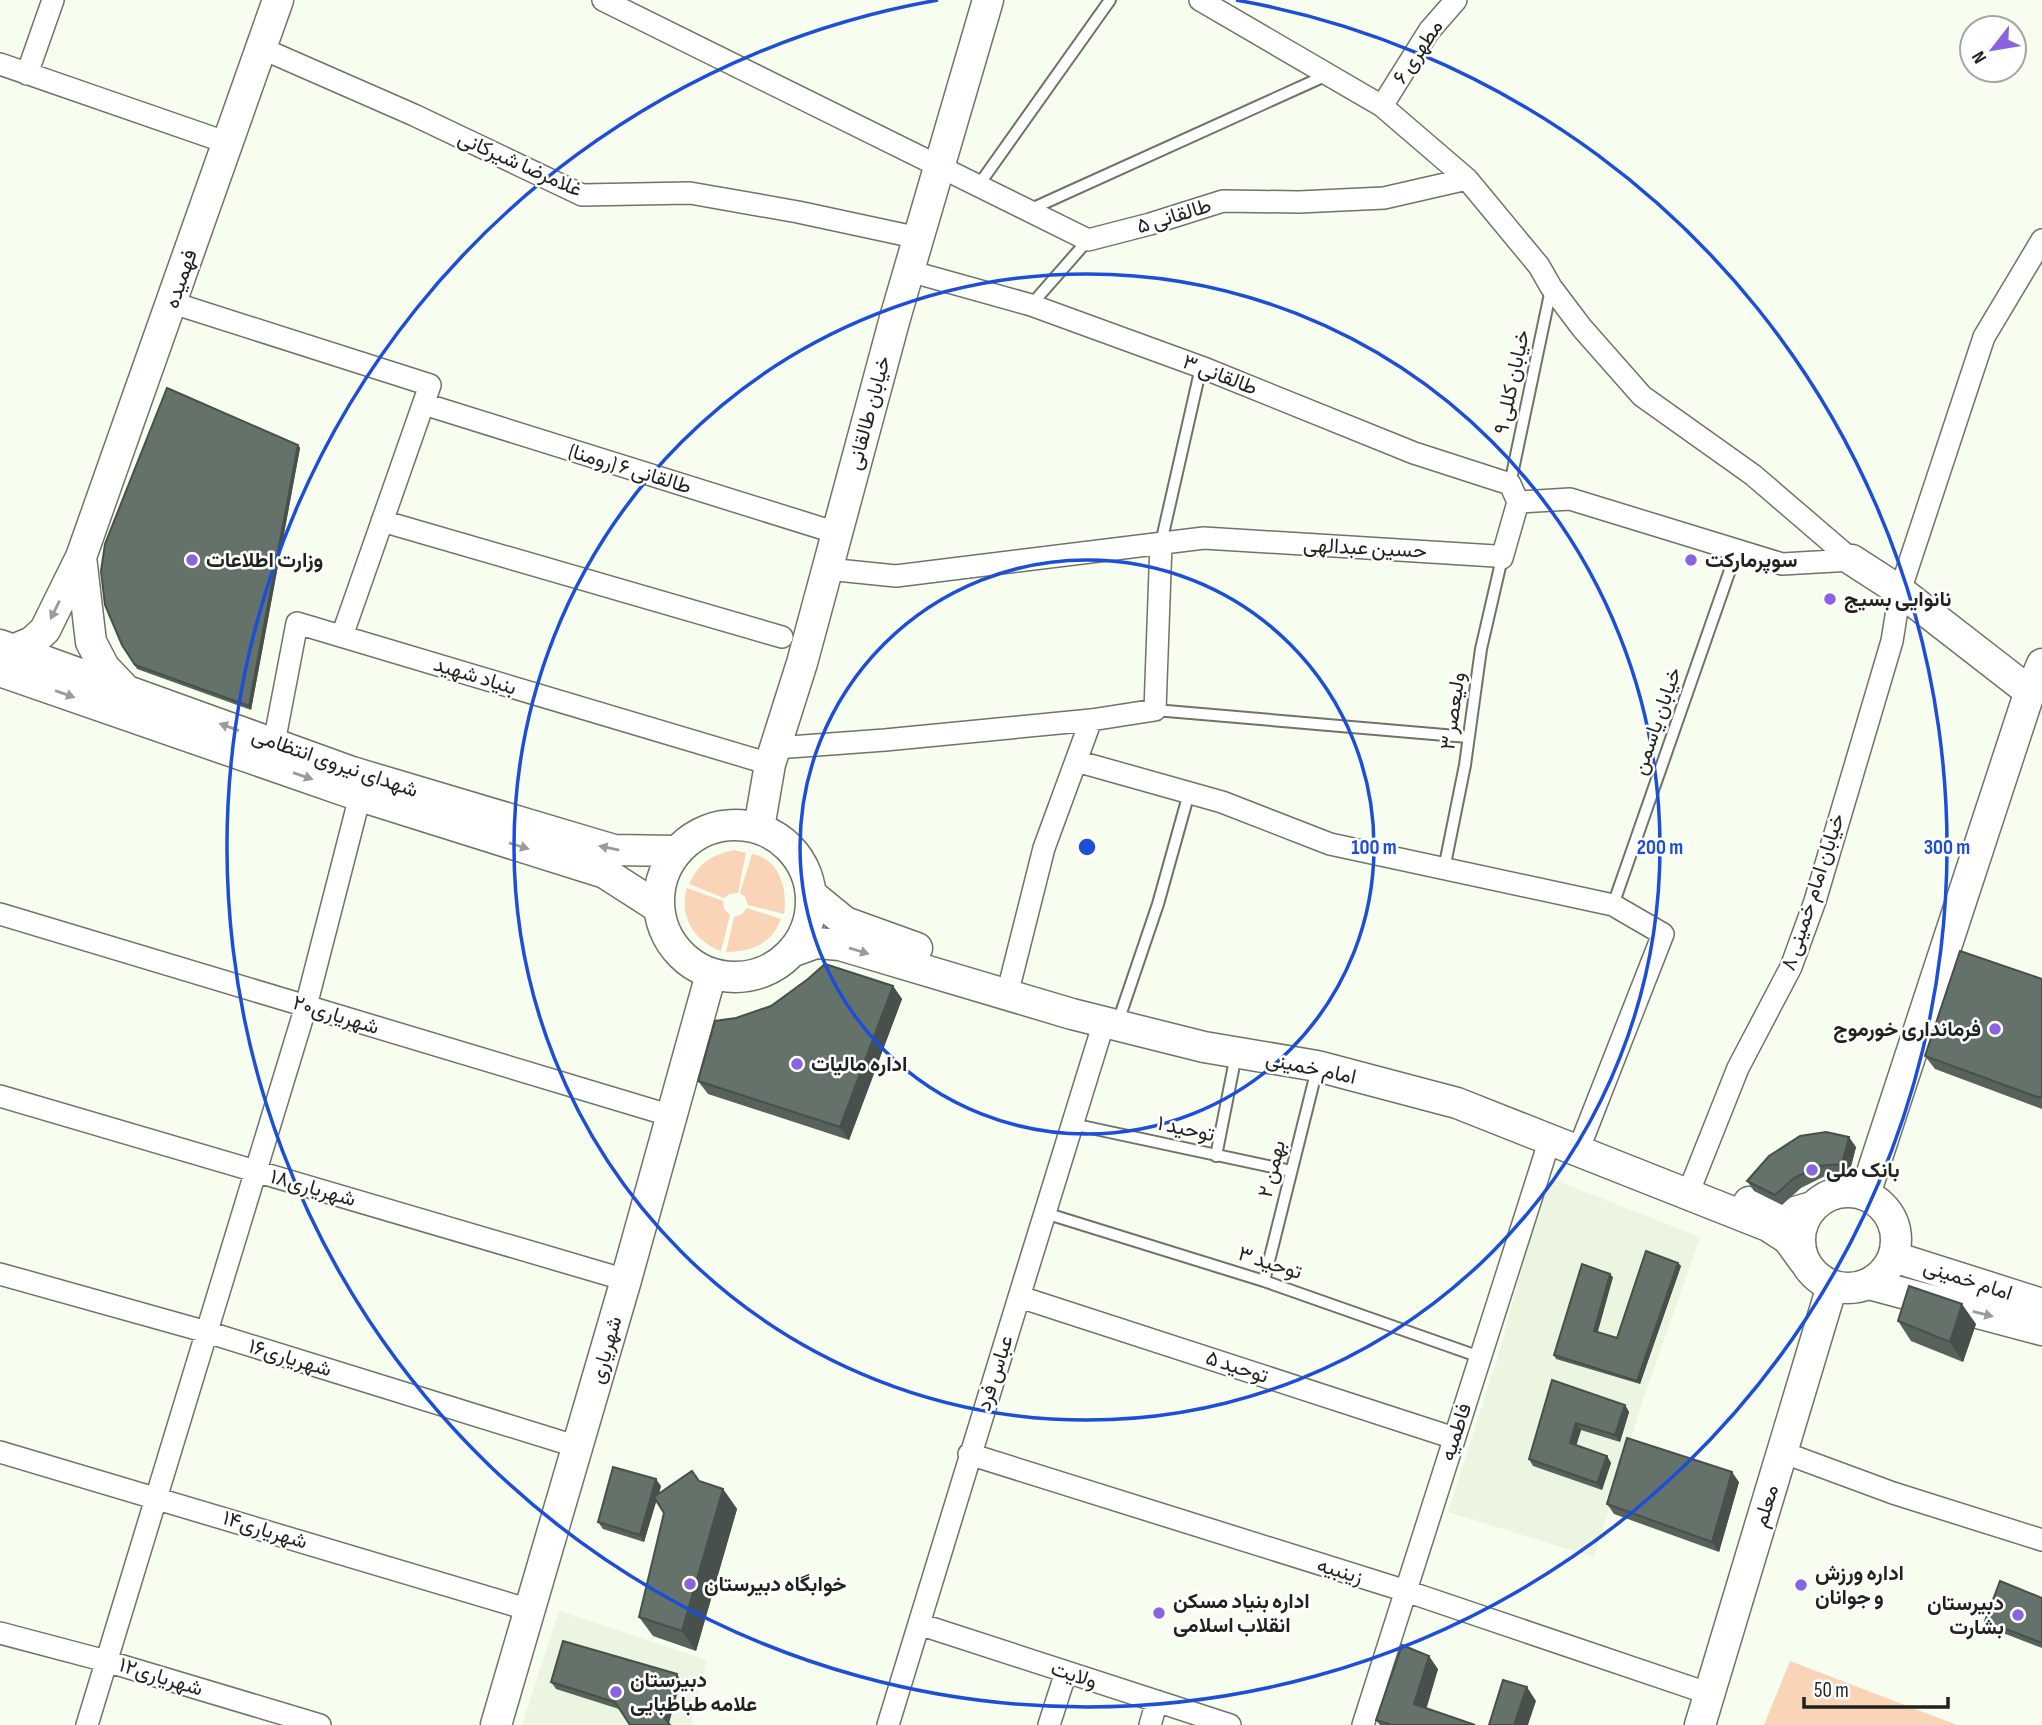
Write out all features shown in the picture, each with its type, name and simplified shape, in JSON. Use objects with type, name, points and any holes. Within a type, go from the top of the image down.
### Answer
[{"type":"main road","name":"فهمیده","points":[[5,655],[32,642],[45,630],[81,557],[278,0]]},
{"type":"main road","name":"خیابان طالقانی","points":[[759,828],[773,756],[802,663],[908,271],[988,0]]},
{"type":"main road","points":[[81,557],[91,642],[104,667],[123,688]]},
{"type":"main road","points":[[1852,560],[1900,591],[2036,698]]},
{"type":"main road","name":"شهدای نیروی انتظامی","points":[[5,655],[123,688],[352,772],[614,850],[677,851]]},
{"type":"main road","name":"شهدای نیروی انتظامی","points":[[5,655],[360,796],[605,873],[659,906]]},
{"type":"main road","points":[[1865,1194],[2036,698],[2042,664]]},
{"type":"main road","points":[[729,824],[759,828],[785,843],[804,866],[812,895],[808,925],[793,951],[770,970],[741,978],[711,974],[685,959],[667,936],[659,906],[662,877],[677,851],[700,832],[729,824]]},
{"type":"main road","name":"امام خمینی","points":[[812,895],[845,922],[953,961],[1078,999],[1113,1016],[1321,1050],[1462,1087],[1693,1181],[1788,1214],[1812,1207]]},
{"type":"main road","name":"امام خمینی","points":[[793,951],[816,943],[840,945],[1113,1016],[1204,1047],[1317,1066],[1457,1103],[1768,1226],[1788,1239],[1804,1261]]},
{"type":"main road","name":"شهریاری","points":[[496,1725],[626,1280],[711,974]]},
{"type":"main road","points":[[1846,1191],[1865,1194],[1881,1204],[1892,1219],[1897,1237],[1894,1256],[1884,1273],[1869,1284],[1851,1289],[1832,1286],[1815,1276],[1804,1261],[1799,1242],[1802,1223],[1812,1207],[1827,1195],[1846,1191]]},
{"type":"main road","name":"امام خمینی","points":[[1894,1256],[2042,1304]]},
{"type":"main road","name":"امام خمینی","points":[[1869,1284],[2042,1330]]},
{"type":"main road","name":"معلم","points":[[1700,1725],[1832,1286]]},
{"type":"street","points":[[27,74],[53,0]]},
{"type":"street","points":[[603,0],[1088,240]]},
{"type":"street","name":"مطهری ۶","points":[[1382,106],[1429,31],[1456,0]]},
{"type":"street","points":[[1209,3],[1382,106],[1467,180],[1539,265],[1582,328],[1642,396],[1753,475],[1852,560]]},
{"type":"street","name":"غلامرضا شیرکانی","points":[[261,48],[414,115],[582,195],[690,193],[919,237]]},
{"type":"street","points":[[0,65],[228,143]]},
{"type":"street","name":"طالقانی ۵","points":[[1088,240],[1223,201],[1299,202],[1384,198],[1467,180]]},
{"type":"street","name":"خیابان امام خمینی ۸","points":[[1693,1181],[1738,1068],[1791,967],[1815,901],[1892,642],[1900,591],[1984,337],[2042,240]]},
{"type":"street","name":"طالقانی ۳","points":[[908,271],[1031,305],[1201,367],[1514,493]]},
{"type":"street","points":[[173,303],[430,385],[342,636]]},
{"type":"street","name":"طالقانی ۶ (رومنا)","points":[[424,404],[837,533]]},
{"type":"street","points":[[1502,558],[1514,493],[1570,499],[1782,564],[1852,560]]},
{"type":"street","points":[[382,521],[782,637]]},
{"type":"street","name":"حسین عبدالهی","points":[[827,569],[896,576],[1204,538],[1494,555],[1502,558]]},
{"type":"street","points":[[773,756],[885,740],[1091,720],[1155,710],[1161,543]]},
{"type":"street","name":"بنیاد شهید","points":[[274,743],[297,623],[773,756]]},
{"type":"street","points":[[1011,979],[1044,848],[1091,720]]},
{"type":"street","points":[[1076,761],[1222,802],[1330,844],[1613,905],[1662,934],[1583,1138]]},
{"type":"street","points":[[87,1725],[306,1006],[360,796]]},
{"type":"street","name":"شهریاری۲۰","points":[[0,914],[672,1116]]},
{"type":"street","name":"عباس فرد","points":[[888,1725],[1072,1124],[1113,1016]]},
{"type":"street","name":"شهریاری۱۸","points":[[0,1096],[626,1280]]},
{"type":"street","name":"فاطمیه","points":[[1363,1725],[1550,1139]]},
{"type":"street","name":"شهریاری۱۶","points":[[0,1274],[207,1332],[578,1447]]},
{"type":"street","name":"توحید ۵","points":[[1020,1297],[1454,1438]]},
{"type":"street","name":"شهریاری۱۴","points":[[0,1452],[530,1610]]},
{"type":"street","points":[[1782,1452],[1893,1493],[2042,1540]]},
{"type":"street","name":"زینبیه","points":[[969,1454],[1406,1591],[1710,1695]]},
{"type":"street","name":"ولایت","points":[[919,1625],[1230,1725]]},
{"type":"street","name":"شهریاری۱۲","points":[[0,1633],[106,1661],[320,1725]]},
{"type":"street","points":[[1049,1725],[1066,1672]]},
{"type":"street","points":[[1150,1725],[1157,1701]]},
{"type":"lane","points":[[978,186],[1110,0]]},
{"type":"lane","points":[[1027,211],[1327,75]]},
{"type":"lane","points":[[1031,305],[1088,240]]},
{"type":"lane","name":"خیابان کللی ۹","points":[[1514,493],[1551,286]]},
{"type":"lane","points":[[1161,543],[1201,367]]},
{"type":"lane","name":"خیابان یاسمن","points":[[1613,905],[1737,550]]},
{"type":"lane","name":"ولیعصر ۳","points":[[1444,869],[1465,765],[1481,649],[1502,558]]},
{"type":"lane","points":[[1155,710],[1468,737]]},
{"type":"lane","points":[[1113,1016],[1158,904],[1189,793]]},
{"type":"lane","points":[[1216,1156],[1237,1053]]},
{"type":"lane","name":"بهمن ۲","points":[[1264,1281],[1317,1066]]},
{"type":"lane","name":"توحید ۱","points":[[1072,1124],[1291,1171]]},
{"type":"lane","name":"توحید ۳","points":[[1045,1213],[1264,1281],[1480,1357]]},
{"type":"shaded area","points":[[734,850],[746,853],[738,893],[724,898],[689,884],[707,861]]},
{"type":"shaded area","points":[[752,854],[769,862],[780,877],[785,895],[784,914],[748,905],[740,893]]},
{"type":"shaded area","points":[[687,888],[723,901],[724,909],[730,915],[721,951],[703,941],[691,927],[685,909]]},
{"type":"shaded area","points":[[747,908],[781,919],[772,935],[760,945],[726,952],[734,917]]},
{"type":"shaded area","points":[[1547,1177],[1700,1237],[1642,1403],[1594,1557],[1448,1512],[1498,1356]]},
{"type":"shaded area","name":"دبیرستان علامه طباطبایی","points":[[559,1611],[707,1660],[691,1725],[522,1725]]},
{"type":"shaded area","points":[[1790,1661],[1957,1725],[1764,1725]]},
{"type":"building","name":"وزارت اطلاعات","points":[[167,388],[298,445],[249,706],[135,665],[122,645],[105,605],[101,571],[105,544]]},
{"type":"building","name":"فرمانداری خورموج","points":[[1960,951],[2042,979],[2042,1097],[1925,1056]]},
{"type":"building","name":"اداره مالیات","points":[[825,964],[893,986],[840,1127],[698,1081],[715,1021],[736,1018],[771,1006]]},
{"type":"building","points":[[1826,1132],[1849,1137],[1842,1164],[1818,1166],[1794,1178],[1775,1195],[1747,1181],[1769,1156],[1800,1136]]},
{"type":"building","points":[[1646,1251],[1678,1263],[1637,1381],[1554,1355],[1582,1264],[1610,1274],[1594,1331],[1617,1338]]},
{"type":"building","points":[[1909,1286],[1962,1304],[1950,1342],[1898,1321]]},
{"type":"building","points":[[1552,1380],[1625,1405],[1615,1435],[1576,1423],[1570,1443],[1607,1456],[1597,1483],[1529,1459]]},
{"type":"building","points":[[1627,1438],[1732,1472],[1712,1542],[1607,1504]]},
{"type":"building","points":[[613,1467],[656,1479],[640,1535],[598,1522]]},
{"type":"building","points":[[692,1471],[699,1481],[723,1489],[682,1631],[639,1617],[664,1513],[654,1497]]},
{"type":"building","name":"دبیرستان بشارت","points":[[2000,1581],[2042,1598],[2042,1643],[1985,1621]]},
{"type":"building","points":[[563,1641],[677,1674],[664,1717],[670,1725],[630,1725],[615,1702],[551,1682]]},
{"type":"building","points":[[1402,1645],[1429,1656],[1414,1704],[1475,1725],[1392,1725],[1376,1720]]},
{"type":"building","points":[[1503,1680],[1527,1687],[1514,1725],[1489,1725]]},
{"type":"place","name":"وزارت اطلاعات","points":[[192,560]]},
{"type":"place","name":"سوپرمارکت","points":[[1691,560]]},
{"type":"place","name":"نانوایی بسیج","points":[[1830,599]]},
{"type":"place","name":"فرمانداری خورموج","points":[[1995,1029]]},
{"type":"place","name":"اداره مالیات","points":[[797,1064]]},
{"type":"place","name":"بانک ملی","points":[[1812,1170]]},
{"type":"place","name":"خوابگاه دبیرستان","points":[[690,1584]]},
{"type":"place","name":"اداره ورزش و جوانان","points":[[1801,1585]]},
{"type":"place","name":"اداره بنیاد مسکن انقلاب اسلامی","points":[[1159,1613]]},
{"type":"place","name":"دبیرستان بشارت","points":[[2018,1615]]},
{"type":"place","name":"دبیرستان علامه طباطبایی","points":[[616,1692]]}]
